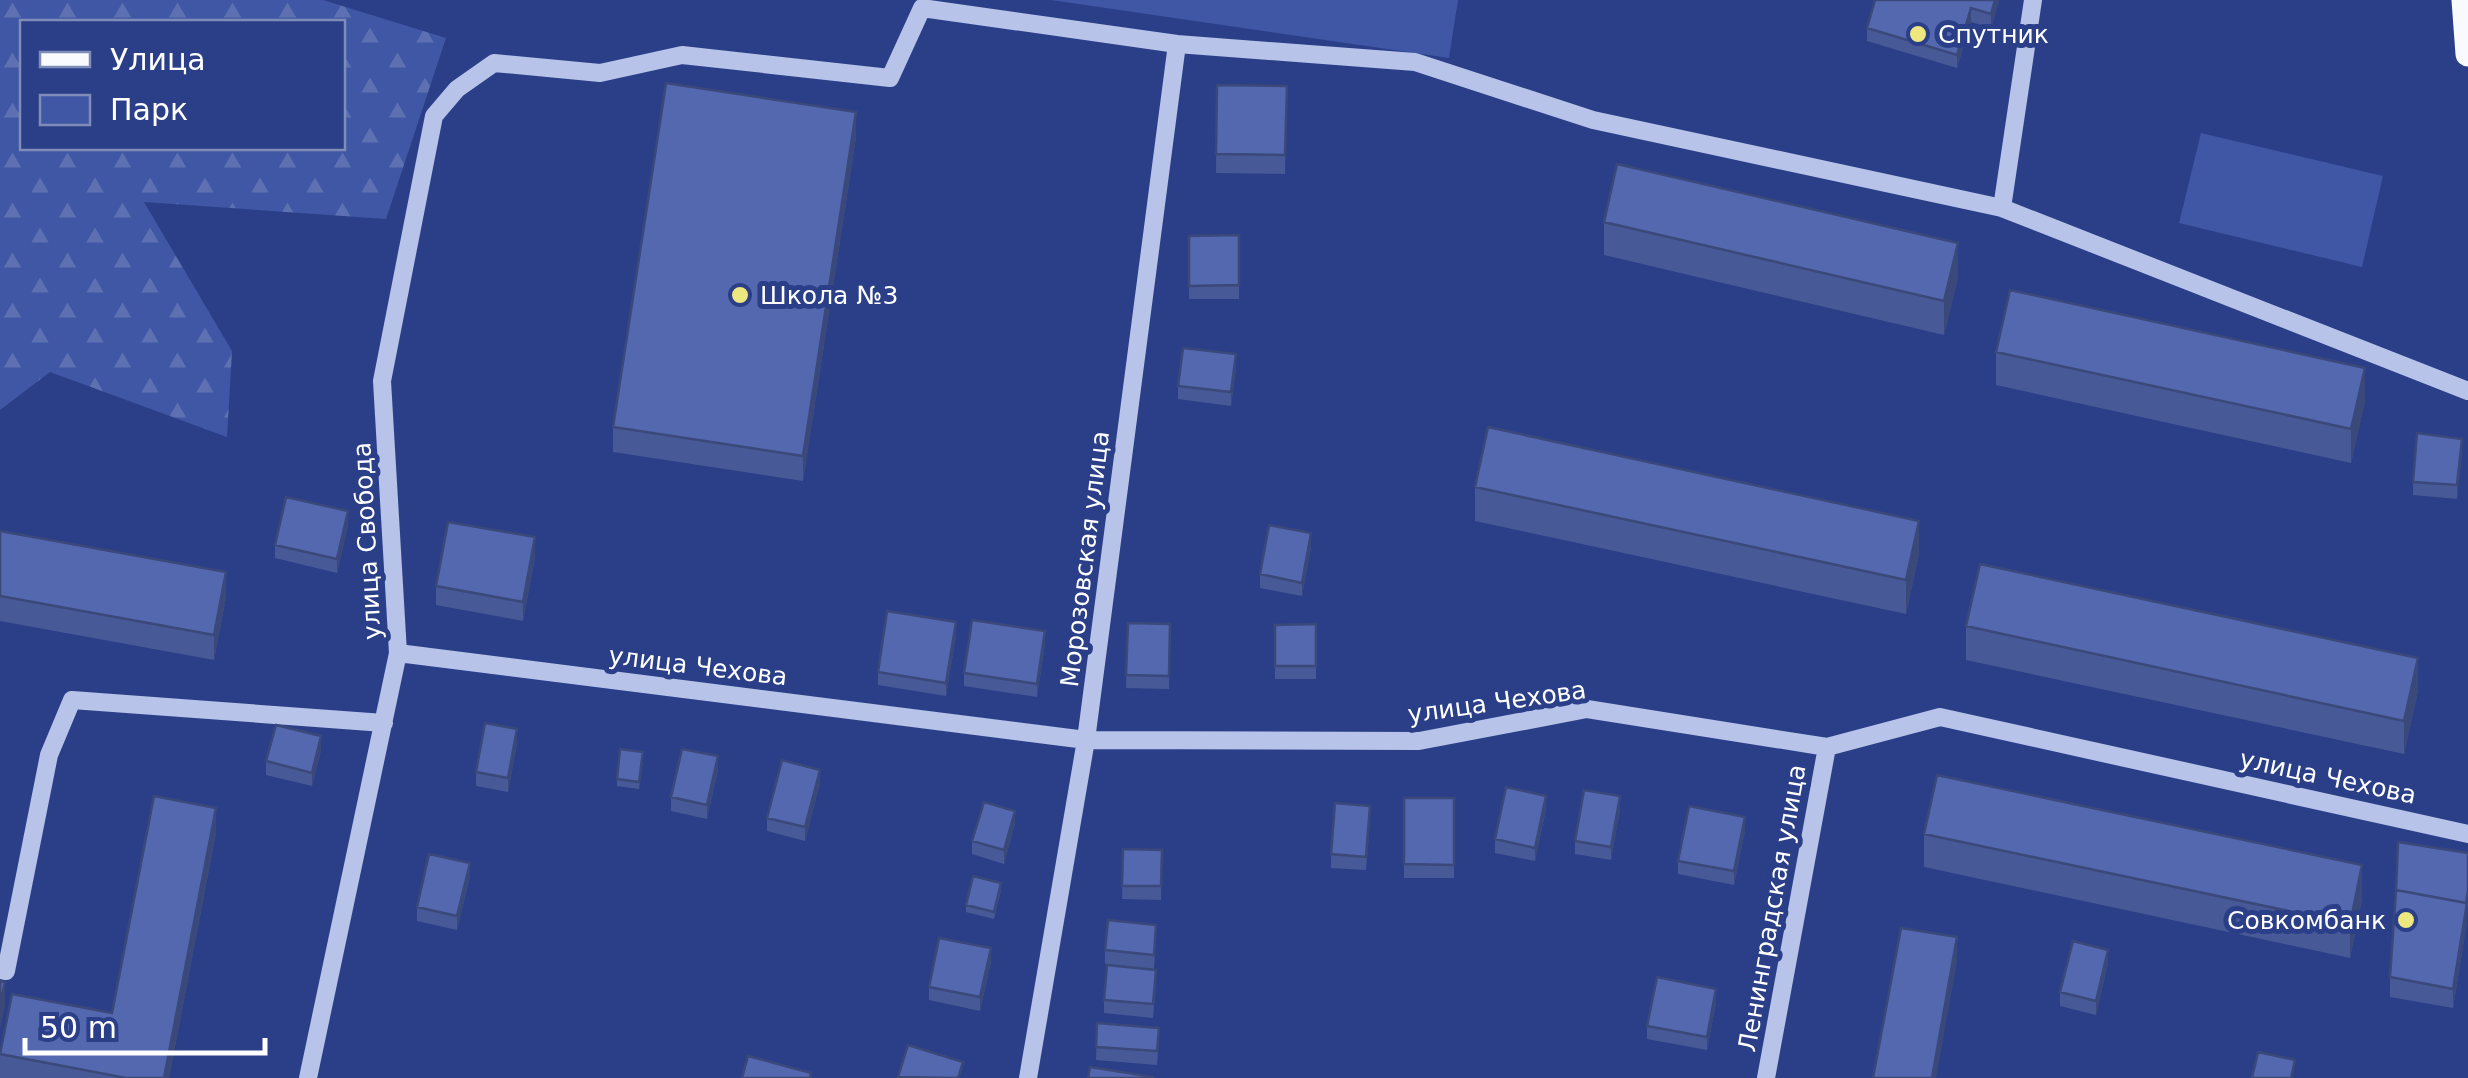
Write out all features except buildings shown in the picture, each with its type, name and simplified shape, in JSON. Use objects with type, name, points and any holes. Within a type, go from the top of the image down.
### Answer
[{"type":"main road","points":[[2464,0],[2468,54]]},
{"type":"street","points":[[2002,208],[2033,0]]},
{"type":"street","name":"улица Свобода","points":[[308,1078],[398,653],[382,381],[434,116],[456,89],[494,64],[600,73],[682,55],[890,78],[922,8],[1177,44]]},
{"type":"street","points":[[1177,44],[1415,62],[1594,120],[2002,208],[2468,391]]},
{"type":"street","name":"Морозовская улица","points":[[1028,1078],[1086,740],[1177,44]]},
{"type":"street","name":"улица Чехова","points":[[398,653],[1086,740],[1419,742],[1587,709],[1827,747],[1940,717],[2468,834]]},
{"type":"street","points":[[0,970],[6,971],[49,755],[72,700],[384,723]]},
{"type":"street","name":"Ленинградская улица","points":[[1766,1078],[1827,747]]},
{"type":"green space","points":[[0,0],[323,0],[446,38],[386,219],[144,202],[232,351],[227,437],[50,372],[0,410]]},
{"type":"green space","points":[[1051,0],[1458,0],[1449,58]]},
{"type":"green space","points":[[2201,133],[2383,176],[2362,267],[2179,223]]},
{"type":"place","name":"Спутник","points":[[1918,34]]},
{"type":"place","name":"Школа №3","points":[[740,295]]},
{"type":"place","name":"Совкомбанк","points":[[2406,920]]}]
